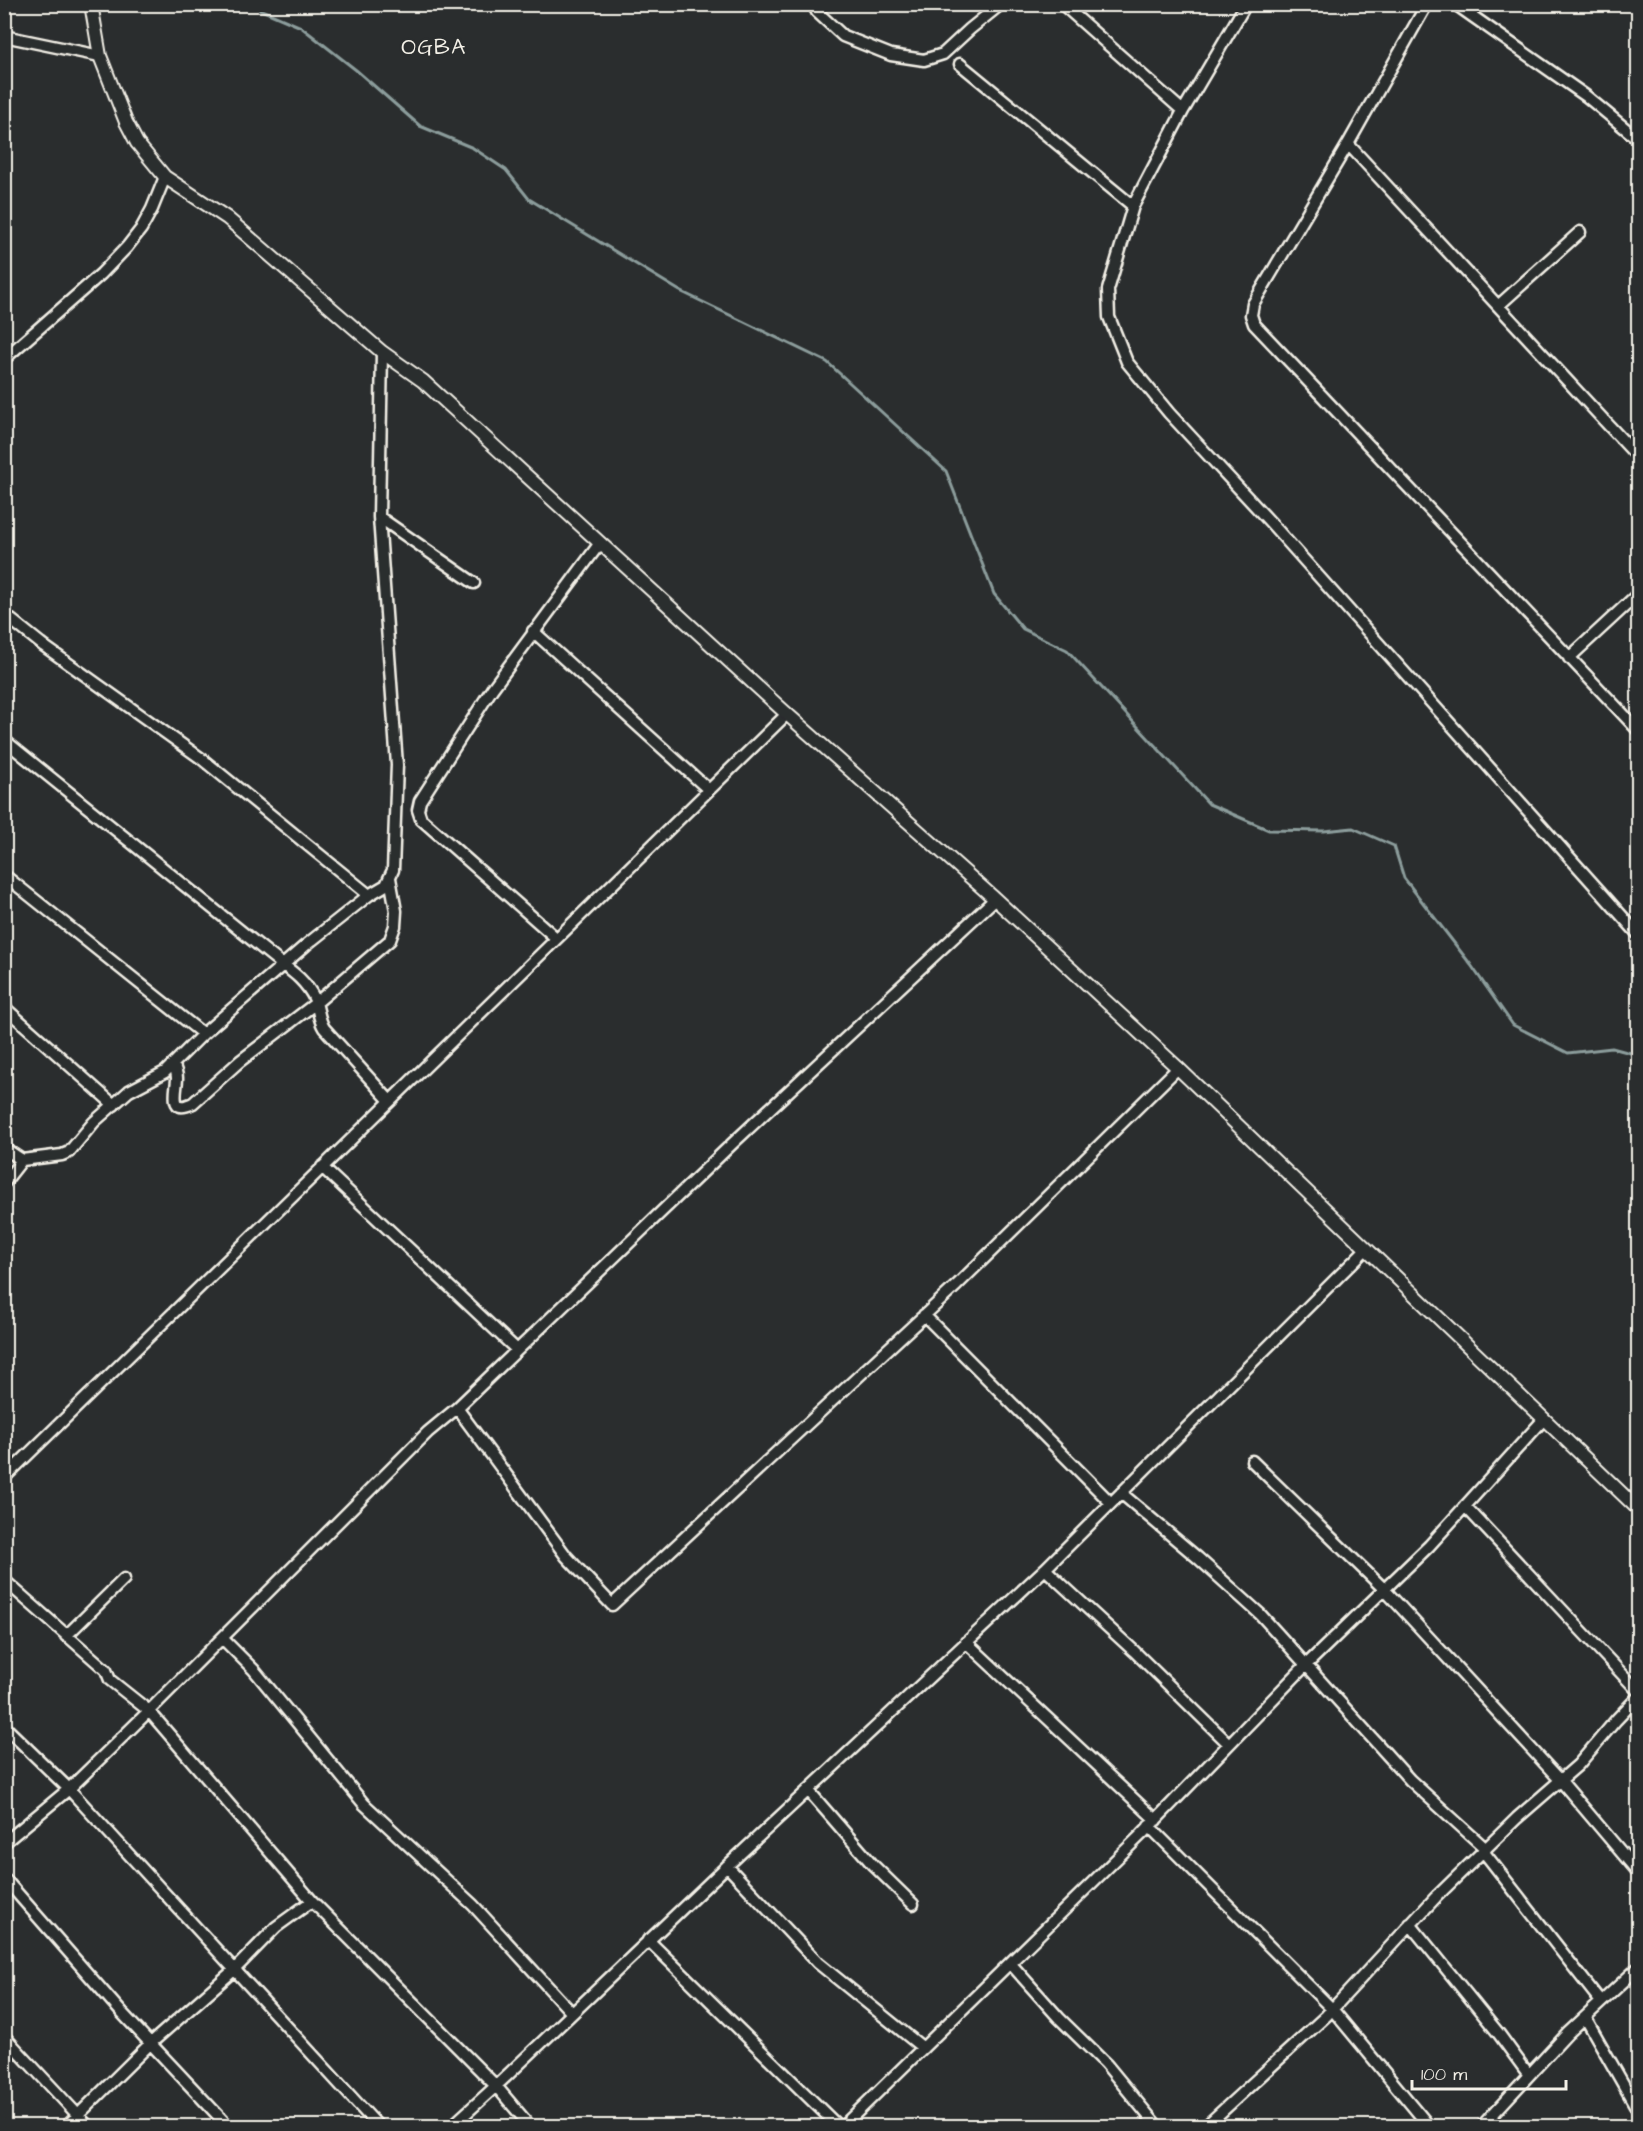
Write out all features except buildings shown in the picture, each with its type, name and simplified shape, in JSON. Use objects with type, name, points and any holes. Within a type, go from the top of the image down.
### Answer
[{"type":"street","points":[[91,4],[100,56],[126,122],[137,143],[165,177],[227,218],[382,352],[423,381],[787,714],[995,899],[1178,1068],[1638,1509]]},
{"type":"street","points":[[813,4],[818,12],[843,36],[891,55],[924,60],[943,54],[1001,4]]},
{"type":"street","points":[[1062,4],[1183,111]]},
{"type":"street","points":[[1246,4],[1183,111],[1133,206],[1108,290],[1108,317],[1127,362],[1169,413],[1271,523],[1638,934]]},
{"type":"street","points":[[1427,4],[1348,144],[1253,304],[1251,315],[1254,324],[1638,730]]},
{"type":"street","points":[[1455,4],[1586,96],[1638,139]]},
{"type":"street","points":[[4,36],[100,56]]},
{"type":"street","points":[[960,64],[1133,206]]},
{"type":"street","points":[[1348,144],[1638,457]]},
{"type":"street","points":[[4,359],[101,274],[127,247],[141,229],[152,209],[165,177]]},
{"type":"street","points":[[1498,306],[1580,232]]},
{"type":"street","points":[[4,1148],[22,1160],[69,1152],[94,1122],[129,1091],[165,1072],[203,1034],[369,895],[383,887],[390,878],[393,870],[397,765],[379,517],[382,352]]},
{"type":"street","points":[[379,517],[474,583]]},
{"type":"street","points":[[556,938],[422,819],[418,810],[420,801],[492,689],[600,543]]},
{"type":"street","points":[[1569,658],[1638,594]]},
{"type":"street","points":[[4,614],[44,646],[202,759],[369,895]]},
{"type":"street","points":[[533,631],[709,790]]},
{"type":"street","points":[[4,1478],[787,714]]},
{"type":"street","points":[[4,740],[284,966],[297,974],[316,1003],[318,1018],[324,1028],[390,1101]]},
{"type":"street","points":[[4,875],[203,1034]]},
{"type":"street","points":[[172,1064],[177,1077],[174,1096],[176,1103],[180,1106],[187,1106],[240,1061],[316,1003],[390,940],[395,926],[396,911],[390,878]]},
{"type":"street","points":[[4,1843],[69,1789],[428,1432],[457,1408],[741,1135],[995,899]]},
{"type":"street","points":[[4,1007],[114,1105]]},
{"type":"street","points":[[457,1408],[566,1556],[612,1605],[924,1315],[1178,1068]]},
{"type":"street","points":[[4,1183],[22,1160]]},
{"type":"street","points":[[322,1167],[517,1350]]},
{"type":"street","points":[[452,2127],[648,1940],[1045,1569],[1366,1249]]},
{"type":"street","points":[[924,1315],[1111,1503]]},
{"type":"street","points":[[851,2124],[923,2048],[1152,1823],[1305,1666],[1429,1546],[1544,1419]]},
{"type":"street","points":[[1252,1461],[1384,1589],[1561,1781],[1638,1872]]},
{"type":"street","points":[[1121,1493],[1260,1614],[1410,1780],[1459,1822],[1484,1850],[1601,2002]]},
{"type":"street","points":[[1465,1506],[1638,1691]]},
{"type":"street","points":[[1045,1569],[1134,1651],[1229,1744]]},
{"type":"street","points":[[66,1636],[124,1579]]},
{"type":"street","points":[[4,1580],[106,1670],[110,1680],[149,1711],[312,1901],[496,2086],[530,2127]]},
{"type":"street","points":[[222,1638],[254,1670],[364,1804],[473,1905],[572,2013]]},
{"type":"street","points":[[966,1642],[1152,1823],[1332,2009],[1429,2127]]},
{"type":"street","points":[[1206,2127],[1332,2009],[1410,1924],[1484,1850],[1578,1765],[1638,1697]]},
{"type":"street","points":[[4,1726],[69,1789],[378,2127]]},
{"type":"street","points":[[808,1790],[873,1865],[913,1904]]},
{"type":"street","points":[[727,1866],[818,1963],[923,2048]]},
{"type":"street","points":[[4,1878],[122,2013],[228,2127]]},
{"type":"street","points":[[67,2127],[151,2043],[234,1970],[276,1928],[312,1901]]},
{"type":"street","points":[[1410,1924],[1530,2075]]},
{"type":"street","points":[[648,1940],[838,2127]]},
{"type":"street","points":[[1010,1963],[1059,2018],[1106,2064],[1157,2127]]},
{"type":"street","points":[[1482,2127],[1585,2017],[1638,1968]]},
{"type":"street","points":[[1585,2017],[1638,2110]]},
{"type":"street","points":[[4,2036],[88,2127]]},
{"type":"waterway","points":[[256,4],[259,9],[301,27],[356,70],[420,126],[473,148],[506,170],[529,199],[680,291],[827,362],[946,471],[994,594],[1023,629],[1067,650],[1209,804],[1269,830],[1324,831],[1353,828],[1394,846],[1404,878],[1471,965],[1513,1025],[1568,1053],[1612,1048],[1638,1055]]},
{"type":"district","name":"OGBA","points":[[434,46]]}]
